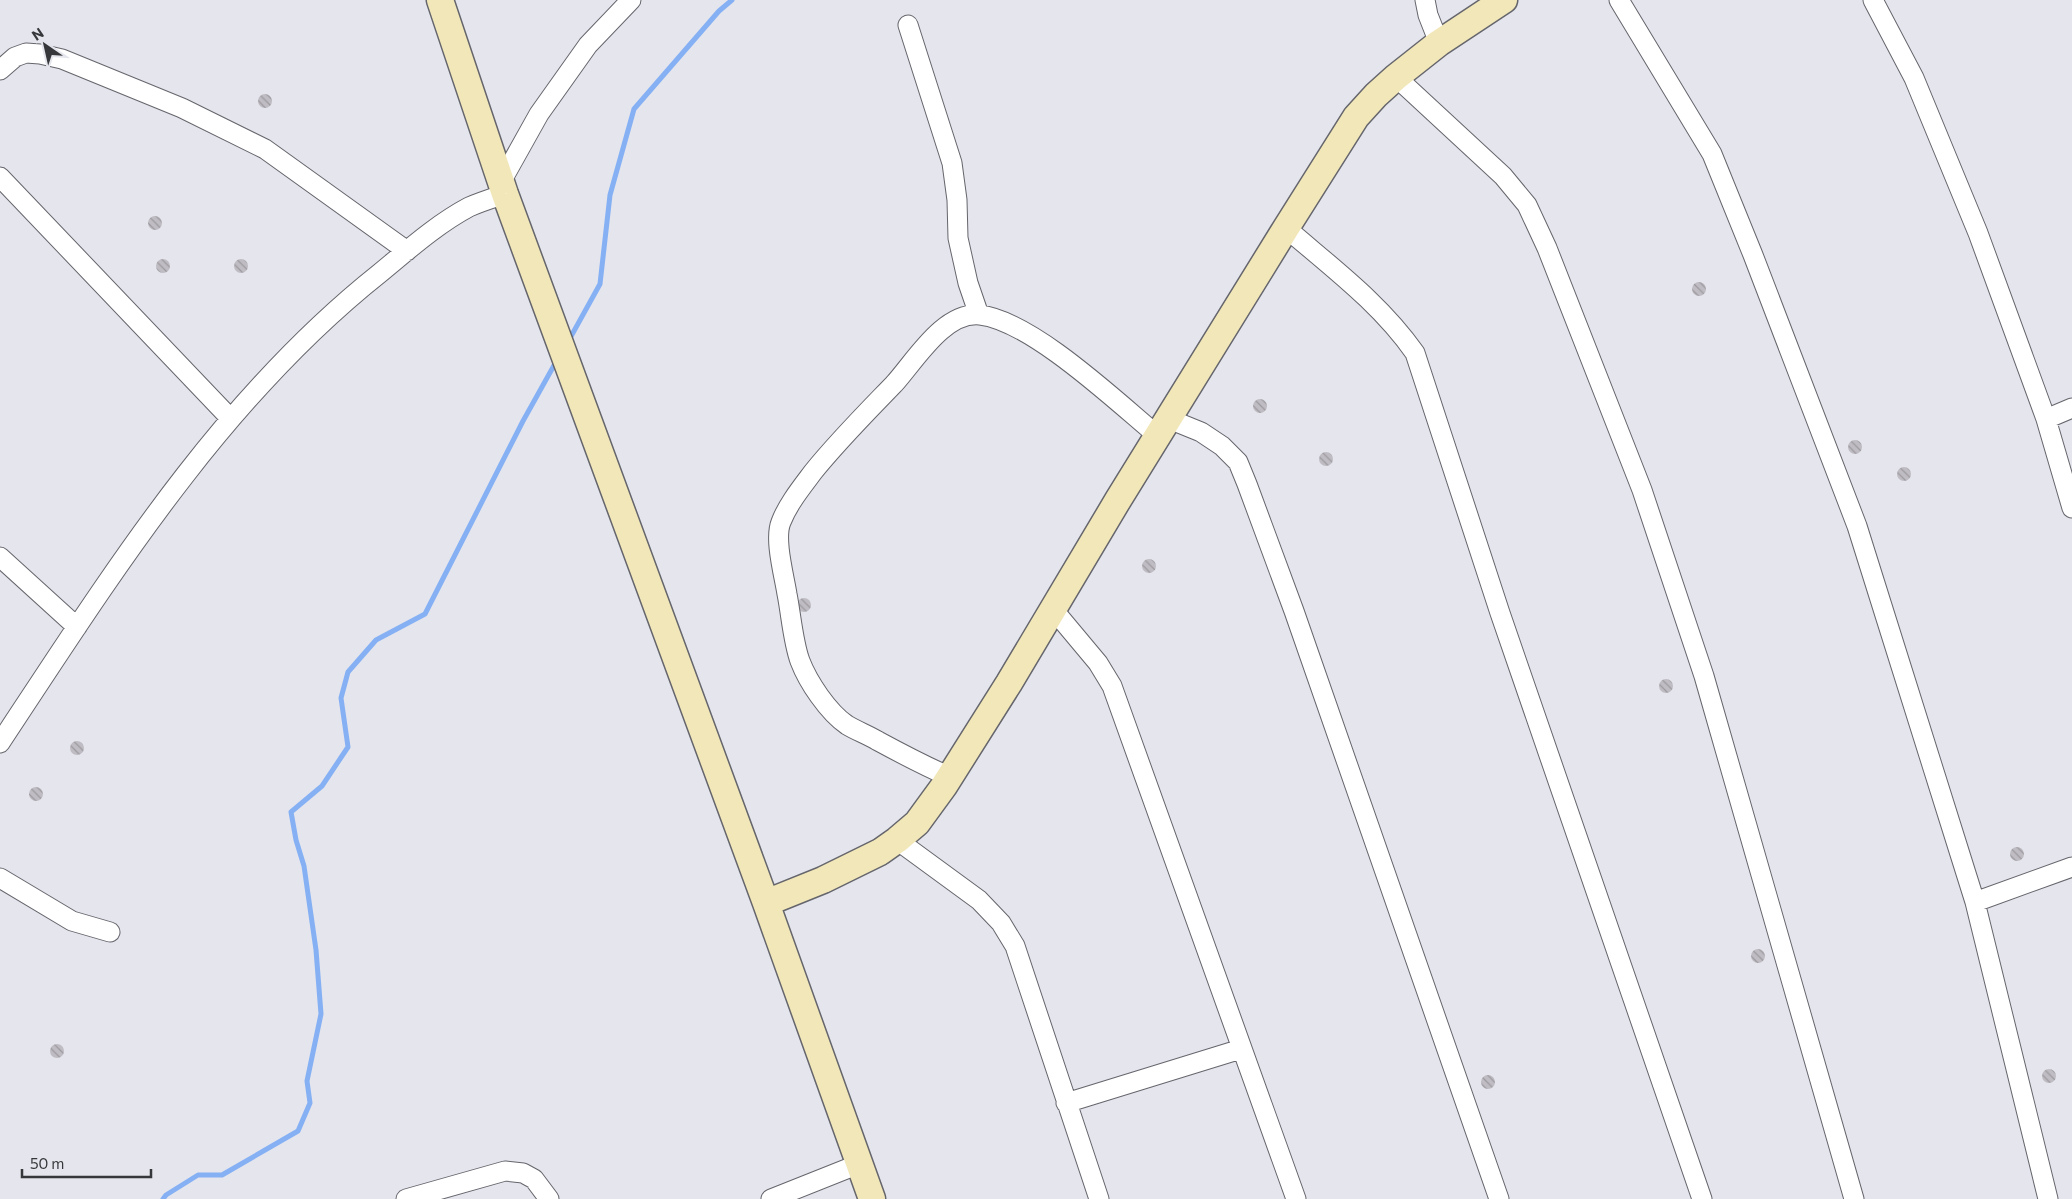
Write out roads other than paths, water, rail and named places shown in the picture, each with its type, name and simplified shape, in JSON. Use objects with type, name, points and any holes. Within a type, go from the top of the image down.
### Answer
[{"type":"street","points":[[440,0],[503,188],[766,903],[872,1199]]},
{"type":"street","points":[[0,743],[153,517],[230,418],[332,312],[427,235],[503,188],[539,114],[588,45],[631,0]]},
{"type":"street","points":[[1424,0],[1440,43]]},
{"type":"street","points":[[766,903],[823,880],[880,852],[917,823],[950,777],[1009,683],[1052,608],[1356,117],[1396,77],[1440,43],[1504,0]]},
{"type":"street","points":[[1619,0],[1712,154],[1753,255],[1857,526],[1975,902],[2048,1199]]},
{"type":"street","points":[[1873,0],[1914,78],[1974,224],[2046,419],[2072,508]]},
{"type":"street","points":[[908,25],[952,163],[957,200],[958,238],[968,283],[979,315]]},
{"type":"street","points":[[0,70],[15,57],[26,53],[40,54],[62,59],[182,108],[265,149],[407,251]]},
{"type":"street","points":[[1396,77],[1503,176],[1527,205],[1547,248],[1642,490],[1704,676],[1854,1199]]},
{"type":"street","points":[[0,177],[230,418]]},
{"type":"street","points":[[1286,228],[1382,312],[1400,331],[1415,353],[1503,622],[1702,1199]]},
{"type":"street","points":[[950,777],[918,763],[846,724],[826,705],[808,678],[799,658],[781,560],[780,524],[796,494],[836,444],[895,383],[944,326],[964,316],[979,315],[1002,321],[1026,333],[1163,428],[1201,432],[1222,446],[1238,462],[1294,612],[1498,1199]]},
{"type":"street","points":[[2046,419],[2072,408]]},
{"type":"street","points":[[0,557],[77,627]]},
{"type":"street","points":[[1052,608],[1098,663],[1112,686],[1296,1199]]},
{"type":"street","points":[[897,840],[979,900],[1001,923],[1015,946],[1099,1199]]},
{"type":"street","points":[[1975,902],[2072,867]]},
{"type":"street","points":[[0,878],[72,921],[110,932]]},
{"type":"street","points":[[1066,1103],[1241,1049]]},
{"type":"street","points":[[771,1199],[859,1164]]},
{"type":"street","points":[[406,1199],[505,1171],[523,1173],[534,1179],[549,1199]]},
{"type":"waterway","points":[[569,340],[600,284],[610,195],[634,109],[719,11],[732,0]]},
{"type":"waterway","points":[[163,1199],[166,1195],[198,1175],[222,1175],[298,1131],[310,1103],[307,1081],[321,1014],[316,950],[304,866],[296,840],[291,812],[322,786],[348,747],[341,698],[348,672],[376,640],[425,614],[523,421],[557,360]]}]
